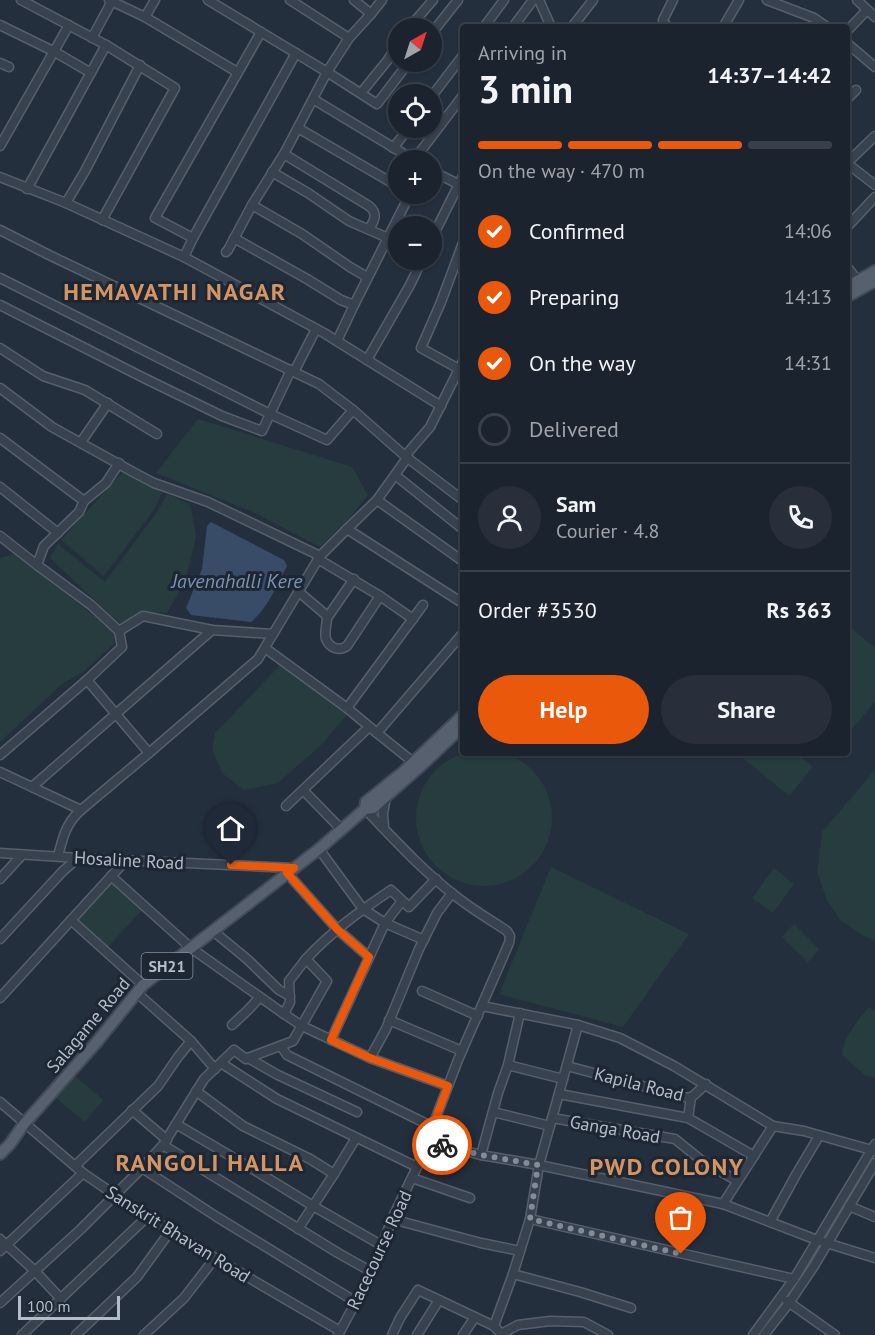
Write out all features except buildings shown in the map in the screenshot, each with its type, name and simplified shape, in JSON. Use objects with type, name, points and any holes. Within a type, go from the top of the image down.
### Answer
[{"type":"main road","points":[[853,284],[875,272]]},
{"type":"main road","points":[[850,295],[875,281]]},
{"type":"main road","points":[[365,809],[366,802],[402,772],[416,764],[460,718]]},
{"type":"main road","name":"Salagame Road","points":[[0,1154],[140,989],[319,849],[365,809],[373,808],[416,764],[460,728]]},
{"type":"street","points":[[21,0],[106,45],[175,88],[102,220]]},
{"type":"street","points":[[145,17],[155,0]]},
{"type":"street","points":[[208,0],[376,104],[401,72]]},
{"type":"street","points":[[290,0],[349,38]]},
{"type":"street","points":[[354,0],[371,14]]},
{"type":"street","points":[[225,252],[284,154],[327,72],[349,38],[382,0]]},
{"type":"street","points":[[418,18],[433,0]]},
{"type":"street","points":[[442,20],[458,0]]},
{"type":"street","points":[[486,24],[504,0]]},
{"type":"street","points":[[515,24],[533,0]]},
{"type":"street","points":[[539,0],[550,24]]},
{"type":"street","points":[[574,24],[593,0]]},
{"type":"street","points":[[665,24],[663,20],[673,0]]},
{"type":"street","points":[[726,24],[739,0]]},
{"type":"street","points":[[767,0],[814,18],[823,24]]},
{"type":"street","points":[[857,0],[875,17]]},
{"type":"street","points":[[92,38],[111,1],[145,17],[237,72]]},
{"type":"street","points":[[850,28],[867,10]]},
{"type":"street","points":[[0,25],[91,73]]},
{"type":"street","points":[[0,146],[4,132],[55,52],[69,25]]},
{"type":"street","points":[[193,238],[155,219],[261,32]]},
{"type":"street","points":[[27,189],[106,45]]},
{"type":"street","points":[[850,46],[875,67]]},
{"type":"street","points":[[184,257],[296,53]]},
{"type":"street","points":[[441,84],[460,59]]},
{"type":"street","points":[[361,93],[388,60]]},
{"type":"street","points":[[0,63],[9,67]]},
{"type":"street","points":[[66,203],[140,65]]},
{"type":"street","points":[[850,96],[856,90]]},
{"type":"street","points":[[313,99],[396,150]]},
{"type":"street","points":[[422,150],[460,99]]},
{"type":"street","points":[[298,128],[388,181]]},
{"type":"street","points":[[850,161],[875,136]]},
{"type":"street","points":[[393,148],[401,138]]},
{"type":"street","points":[[284,154],[369,206],[375,214],[369,229]]},
{"type":"street","points":[[850,165],[875,185]]},
{"type":"street","points":[[272,172],[349,221],[388,238],[337,342]]},
{"type":"street","points":[[442,176],[458,184]]},
{"type":"street","points":[[0,177],[66,203],[184,257],[316,329],[441,406]]},
{"type":"street","points":[[442,217],[460,181]]},
{"type":"street","points":[[850,224],[875,197]]},
{"type":"street","points":[[252,205],[302,234],[368,278]]},
{"type":"street","points":[[0,230],[319,384],[406,457],[460,498]]},
{"type":"street","points":[[234,238],[341,300],[354,305]]},
{"type":"street","points":[[58,856],[72,818],[258,659],[319,558],[377,500],[430,427],[459,369],[421,348],[460,251]]},
{"type":"street","points":[[367,360],[417,270]]},
{"type":"street","points":[[0,278],[270,414],[327,440],[352,410]]},
{"type":"street","points":[[0,304],[222,416],[262,431],[316,329]]},
{"type":"street","points":[[0,348],[43,376],[85,390],[157,435]]},
{"type":"street","points":[[0,388],[52,427],[154,483],[208,502],[319,558],[413,619]]},
{"type":"street","points":[[81,442],[108,404]]},
{"type":"street","points":[[0,438],[84,501]]},
{"type":"street","points":[[37,564],[44,546],[79,512],[84,501],[106,483],[119,464]]},
{"type":"street","points":[[395,475],[460,528]]},
{"type":"street","points":[[0,487],[58,532]]},
{"type":"street","points":[[377,500],[460,559]]},
{"type":"street","points":[[346,529],[460,601]]},
{"type":"street","points":[[0,536],[91,605],[119,631],[122,647],[0,755]]},
{"type":"street","points":[[354,579],[327,618],[326,640],[334,648],[345,649],[380,596]]},
{"type":"street","points":[[300,592],[327,618]]},
{"type":"street","points":[[347,708],[423,605]]},
{"type":"street","points":[[119,631],[143,616],[212,630],[273,634]]},
{"type":"street","points":[[32,787],[212,630]]},
{"type":"street","points":[[377,733],[460,642]]},
{"type":"street","points":[[264,648],[347,708],[416,764]]},
{"type":"street","points":[[87,680],[149,753]]},
{"type":"street","points":[[286,806],[369,727]]},
{"type":"street","points":[[0,772],[81,810]]},
{"type":"street","points":[[304,791],[342,830]]},
{"type":"street","points":[[384,828],[383,813],[387,796]]},
{"type":"street","points":[[365,809],[416,861],[452,893],[437,913],[370,1058]]},
{"type":"street","points":[[319,849],[363,909],[385,923],[424,940]]},
{"type":"street","name":"Hosaline Road","points":[[0,853],[291,871]]},
{"type":"street","points":[[0,879],[22,855]]},
{"type":"street","points":[[0,939],[78,858]]},
{"type":"street","points":[[0,998],[126,860]]},
{"type":"street","points":[[291,871],[338,930],[369,957]]},
{"type":"street","points":[[111,876],[191,948],[302,1026],[370,1058],[448,1086]]},
{"type":"street","points":[[284,1014],[290,1002],[290,978],[325,939],[391,890],[409,907],[436,879]]},
{"type":"street","name":"Racecourse Road","points":[[339,1333],[372,1272],[381,1245],[417,1167],[462,1051],[509,943],[510,936],[507,931],[452,893]]},
{"type":"street","points":[[331,1040],[385,923],[402,901]]},
{"type":"street","points":[[72,920],[218,1066],[277,1099],[417,1167]]},
{"type":"street","points":[[213,931],[248,958],[279,990],[290,996]]},
{"type":"street","points":[[248,1058],[294,1041],[327,981],[306,959]]},
{"type":"street","points":[[422,991],[478,1016]]},
{"type":"street","points":[[232,1025],[260,997]]},
{"type":"street","points":[[482,1006],[579,1025],[620,1038],[674,1065],[773,1126],[804,1131],[849,1145],[874,1148],[794,1279],[753,1335]]},
{"type":"street","points":[[481,1155],[508,1065],[520,1013]]},
{"type":"street","points":[[389,1020],[462,1051]]},
{"type":"street","points":[[494,1326],[530,1219],[538,1165],[579,1025]]},
{"type":"street","points":[[75,1166],[158,1086],[191,1041]]},
{"type":"street","points":[[281,1046],[287,1055],[433,1127]]},
{"type":"street","points":[[0,1303],[81,1229],[142,1168],[165,1142],[204,1079],[234,1050],[246,1059],[357,1112]]},
{"type":"street","points":[[508,1065],[563,1079]]},
{"type":"street","name":"Kapila Road","points":[[567,1066],[691,1097],[706,1084]]},
{"type":"street","points":[[196,1091],[243,1126],[310,1159],[334,1174]]},
{"type":"street","points":[[559,1094],[688,1118],[754,1156]]},
{"type":"street","points":[[688,1118],[691,1097]]},
{"type":"street","name":"Sanskrit Bhavan Road","points":[[0,1102],[83,1173],[147,1218],[171,1230],[339,1333]]},
{"type":"street","points":[[132,1110],[165,1142],[298,1229],[372,1272]]},
{"type":"street","name":"Ganga Road","points":[[493,1112],[675,1139],[701,1160],[738,1181]]},
{"type":"street","points":[[176,1124],[381,1245]]},
{"type":"street","points":[[723,1204],[773,1126]]},
{"type":"street","points":[[770,1222],[819,1136]]},
{"type":"street","points":[[298,1229],[356,1138]]},
{"type":"street","points":[[427,1141],[481,1155],[723,1204],[818,1240],[875,1258]]},
{"type":"street","points":[[764,1335],[789,1303],[875,1163]]},
{"type":"street","points":[[142,1168],[356,1302]]},
{"type":"street","points":[[61,1299],[35,1271],[2,1245],[83,1173]]},
{"type":"street","points":[[412,1178],[470,1198]]},
{"type":"street","points":[[849,1206],[875,1217]]},
{"type":"street","points":[[22,1335],[147,1218]]},
{"type":"street","points":[[392,1219],[520,1251]]},
{"type":"street","points":[[530,1219],[794,1279]]},
{"type":"street","points":[[76,1335],[137,1277],[171,1230]]},
{"type":"street","points":[[144,1335],[184,1298],[215,1258]]},
{"type":"street","points":[[513,1274],[631,1308]]},
{"type":"street","points":[[392,1335],[418,1290],[494,1326],[501,1335],[518,1325],[550,1322],[584,1322],[608,1335]]},
{"type":"street","points":[[781,1297],[835,1335]]},
{"type":"street","points":[[417,1335],[439,1300]]},
{"type":"street","points":[[463,1335],[476,1317]]},
{"type":"green space","points":[[198,419],[352,467],[368,495],[347,521],[320,547],[253,512],[156,473]]},
{"type":"green space","points":[[123,472],[162,493],[155,508],[104,576],[61,540]]},
{"type":"green space","points":[[167,494],[190,504],[196,536],[186,580],[167,613],[143,612],[120,624],[50,558],[58,544],[105,582],[157,512]]},
{"type":"green space","points":[[14,554],[114,632],[115,643],[83,672],[62,684],[0,742],[0,558]]},
{"type":"green space","points":[[850,627],[875,648],[875,701],[850,732]]},
{"type":"green space","points":[[281,664],[348,714],[320,746],[278,783],[244,790],[223,774],[212,750],[215,733]]},
{"type":"green space","points":[[460,755],[510,756],[522,762],[540,780],[550,805],[552,818],[550,831],[540,856],[532,866],[510,880],[484,886],[458,880],[436,866],[422,844],[416,818],[422,792],[428,780],[446,762]]},
{"type":"green space","points":[[745,756],[800,756],[813,767],[789,796],[743,758]]},
{"type":"green space","points":[[875,770],[875,941],[841,921],[827,900],[817,872],[822,832]]},
{"type":"green space","points":[[551,867],[689,934],[623,1027],[499,994]]},
{"type":"green space","points":[[774,868],[794,884],[773,913],[752,898]]},
{"type":"green space","points":[[111,882],[142,910],[108,947],[77,920]]},
{"type":"green space","points":[[794,924],[819,949],[808,962],[782,937]]},
{"type":"green space","points":[[869,1007],[875,1011],[875,1077],[866,1076],[842,1055],[848,1035]]},
{"type":"green space","points":[[75,1076],[103,1100],[85,1122],[56,1098]]},
{"type":"water","name":"Javenahalli Kere","points":[[211,522],[284,560],[287,566],[267,603],[251,622],[191,615],[186,608],[202,569],[207,526]]},
{"type":"way so far","points":[[442,1145],[481,1155],[538,1165],[530,1219],[681,1254]]},
{"type":"district","name":"HEMAVATHI NAGAR","points":[[175,291]]},
{"type":"district","name":"RANGOLI HALLA","points":[[210,1162]]},
{"type":"district","name":"PWD COLONY","points":[[667,1166]]},
{"type":"route","points":[[231,865],[294,868],[287,873],[346,939],[369,957],[331,1040],[370,1058],[448,1086],[427,1141],[442,1145]]}]
